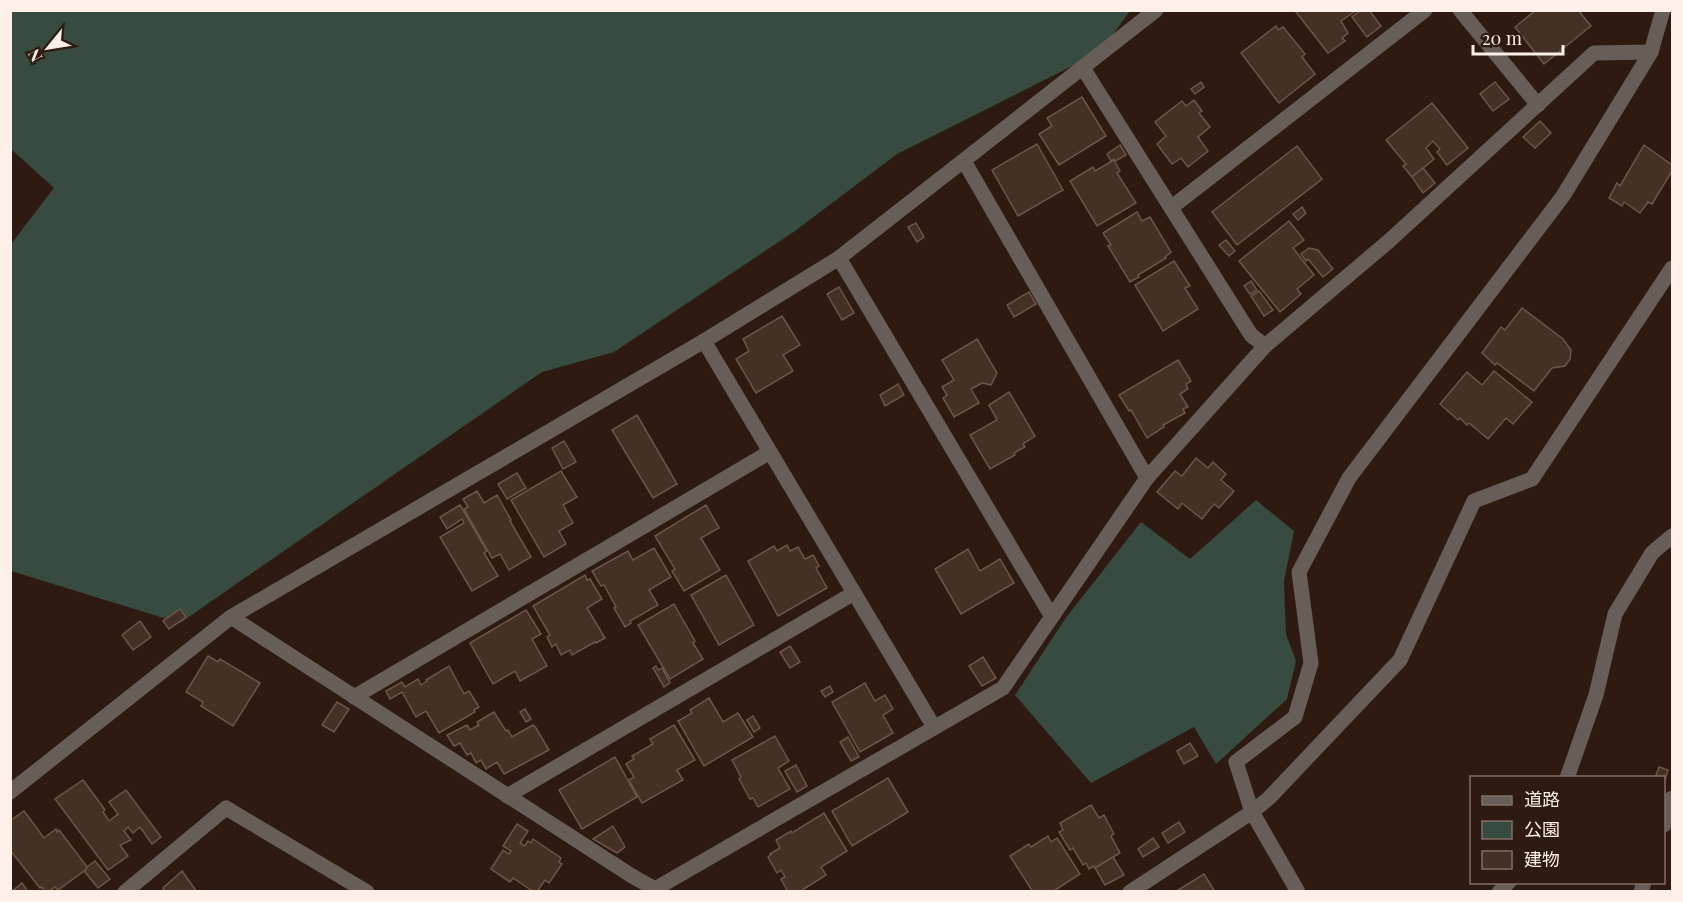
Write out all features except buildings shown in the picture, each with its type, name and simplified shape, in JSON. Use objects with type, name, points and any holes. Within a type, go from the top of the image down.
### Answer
[{"type":"street","points":[[10,792],[231,617],[704,341],[839,258],[1156,10]]},
{"type":"street","points":[[1172,207],[1425,10]]},
{"type":"street","points":[[1460,10],[1538,105]]},
{"type":"street","points":[[1298,891],[1252,812],[1236,762],[1295,717],[1311,663],[1299,572],[1349,478],[1563,196],[1651,52],[1663,10]]},
{"type":"street","points":[[231,617],[655,889],[1003,688],[1147,478],[1265,346],[1389,241],[1594,53],[1651,52]]},
{"type":"street","points":[[1083,68],[1251,335],[1265,346]]},
{"type":"street","points":[[964,161],[1147,478]]},
{"type":"street","points":[[839,258],[1052,617]]},
{"type":"street","points":[[1130,891],[1252,812],[1269,798],[1400,660],[1474,501],[1532,479],[1672,268]]},
{"type":"street","points":[[704,341],[934,727]]},
{"type":"street","points":[[354,697],[770,452]]},
{"type":"street","points":[[1567,776],[1596,695],[1614,614],[1652,553],[1672,536]]},
{"type":"street","points":[[507,796],[854,593]]},
{"type":"street","points":[[1665,822],[1672,798]]},
{"type":"street","points":[[125,891],[226,808],[367,891]]},
{"type":"green space","points":[[11,11],[1130,11],[1100,52],[897,154],[795,231],[614,352],[542,372],[180,623],[11,571],[11,244],[54,188],[11,149]]},
{"type":"green space","points":[[1256,500],[1294,531],[1284,581],[1286,634],[1296,661],[1287,699],[1216,764],[1194,727],[1091,783],[1015,695],[1065,619],[1141,522],[1190,559]]}]
